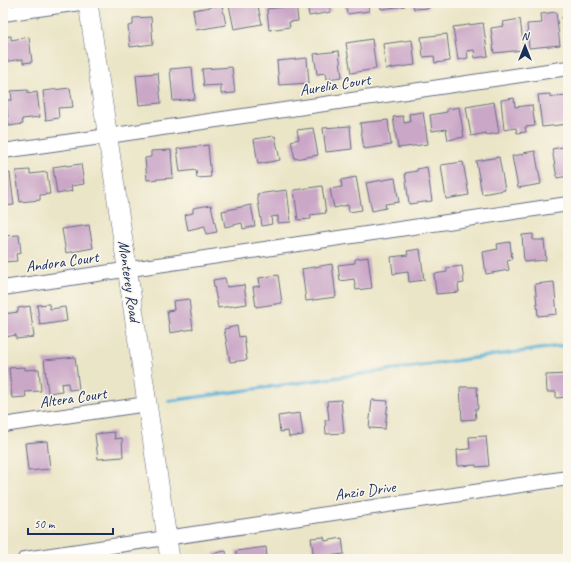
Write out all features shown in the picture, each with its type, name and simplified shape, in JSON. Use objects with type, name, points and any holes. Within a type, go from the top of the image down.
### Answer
[{"type":"street","points":[[3,14],[80,3]]},
{"type":"street","name":"Monterey Road","points":[[88,3],[170,559]]},
{"type":"street","name":"Aurelia Court","points":[[108,136],[568,68]]},
{"type":"street","points":[[3,151],[108,136]]},
{"type":"street","points":[[127,270],[568,204]]},
{"type":"street","name":"Andora Court","points":[[3,288],[127,270]]},
{"type":"street","name":"Altera Court","points":[[3,425],[147,404]]},
{"type":"street","name":"Anzio Drive","points":[[166,537],[568,478]]},
{"type":"street","points":[[25,559],[166,537]]},
{"type":"building","points":[[237,3],[257,3],[262,24],[234,29],[229,5]]},
{"type":"building","points":[[283,3],[296,3],[298,21],[289,22],[290,27],[269,30],[267,9],[283,7]]},
{"type":"building","points":[[307,3],[330,3],[331,12],[309,16]]},
{"type":"building","points":[[345,3],[368,3],[369,11],[347,14]]},
{"type":"building","points":[[380,3],[404,3],[405,6],[381,9]]},
{"type":"building","points":[[413,3],[428,3],[429,8],[414,9]]},
{"type":"building","points":[[222,5],[226,25],[196,30],[193,10]]},
{"type":"building","points":[[556,12],[560,45],[529,48],[527,24],[542,23],[541,14]]},
{"type":"building","points":[[568,16],[568,33],[565,33],[562,17]]},
{"type":"building","points":[[151,17],[153,44],[130,47],[128,26],[133,25],[133,18]]},
{"type":"building","points":[[520,19],[524,50],[494,53],[491,28],[504,26],[503,22]]},
{"type":"building","points":[[483,23],[488,56],[475,58],[474,50],[467,51],[468,58],[458,60],[453,27]]},
{"type":"building","points":[[447,34],[450,61],[435,63],[434,56],[423,57],[421,37]]},
{"type":"building","points":[[11,36],[11,40],[29,37],[32,62],[23,63],[23,59],[3,62],[3,37]]},
{"type":"building","points":[[372,39],[376,69],[351,73],[346,43]]},
{"type":"building","points":[[412,40],[415,65],[386,69],[383,44]]},
{"type":"building","points":[[339,51],[342,77],[327,79],[326,73],[317,74],[314,54]]},
{"type":"building","points":[[307,58],[309,83],[279,85],[277,61]]},
{"type":"building","points":[[192,67],[195,99],[173,101],[170,69]]},
{"type":"building","points":[[232,67],[235,93],[221,94],[221,85],[204,86],[202,69]]},
{"type":"building","points":[[158,73],[161,103],[139,105],[136,75]]},
{"type":"building","points":[[70,88],[73,107],[58,108],[59,118],[46,120],[43,91]]},
{"type":"building","points":[[28,90],[28,94],[37,92],[40,117],[22,119],[23,124],[9,126],[6,100],[12,100],[11,91]]},
{"type":"building","points":[[550,94],[550,97],[567,95],[568,124],[542,127],[538,95]]},
{"type":"building","points":[[514,98],[515,107],[532,105],[535,126],[525,127],[526,132],[517,133],[516,128],[504,130],[501,100]]},
{"type":"building","points":[[494,102],[499,133],[486,135],[486,133],[471,136],[466,107]]},
{"type":"building","points":[[459,107],[464,137],[448,140],[446,129],[432,131],[430,115],[447,112],[447,109]]},
{"type":"building","points":[[423,112],[428,144],[398,148],[393,117],[403,116],[404,123],[410,122],[409,114]]},
{"type":"building","points":[[388,120],[391,145],[364,149],[360,123]]},
{"type":"building","points":[[350,126],[352,149],[326,152],[323,128]]},
{"type":"building","points":[[313,128],[318,155],[295,159],[291,141],[299,139],[297,130]]},
{"type":"building","points":[[275,136],[280,160],[258,164],[254,139]]},
{"type":"building","points":[[208,145],[211,177],[197,178],[196,170],[180,172],[177,149]]},
{"type":"building","points":[[568,146],[568,176],[557,178],[552,149]]},
{"type":"building","points":[[171,150],[173,178],[147,180],[145,158],[151,157],[151,151]]},
{"type":"building","points":[[535,151],[541,184],[518,188],[512,156]]},
{"type":"building","points":[[499,157],[505,190],[482,194],[476,161]]},
{"type":"building","points":[[463,162],[469,195],[446,199],[441,165]]},
{"type":"building","points":[[81,164],[84,184],[71,186],[72,191],[57,194],[53,167]]},
{"type":"building","points":[[427,167],[432,201],[409,204],[405,173],[417,171],[417,169]]},
{"type":"building","points":[[30,170],[30,174],[47,172],[50,194],[40,195],[40,200],[20,202],[16,171]]},
{"type":"building","points":[[10,173],[14,205],[3,206],[3,174]]},
{"type":"building","points":[[356,177],[362,210],[349,212],[348,205],[334,208],[330,189],[342,187],[341,180]]},
{"type":"building","points":[[395,178],[399,202],[385,204],[386,208],[372,211],[366,183]]},
{"type":"building","points":[[322,186],[326,213],[310,215],[311,219],[298,220],[294,190]]},
{"type":"building","points":[[287,190],[291,222],[278,223],[278,216],[271,217],[272,224],[262,226],[257,194]]},
{"type":"building","points":[[211,205],[217,232],[206,234],[205,226],[188,230],[185,215],[193,213],[193,208]]},
{"type":"building","points":[[251,205],[255,226],[243,229],[242,223],[225,227],[222,211]]},
{"type":"building","points":[[89,225],[93,248],[66,253],[62,229]]},
{"type":"building","points":[[533,234],[533,240],[544,240],[546,260],[524,262],[522,235]]},
{"type":"building","points":[[19,235],[21,253],[16,254],[17,261],[3,262],[3,236]]},
{"type":"building","points":[[510,242],[512,259],[507,260],[509,270],[486,274],[483,252],[498,249],[497,244]]},
{"type":"building","points":[[420,249],[424,280],[409,282],[408,272],[393,274],[391,257],[408,255],[407,251]]},
{"type":"building","points":[[368,257],[372,288],[356,290],[354,279],[340,281],[338,265],[355,263],[355,259]]},
{"type":"building","points":[[332,264],[336,297],[306,301],[302,269]]},
{"type":"building","points":[[462,266],[464,283],[458,284],[459,292],[436,294],[434,274],[447,272],[447,268]]},
{"type":"building","points":[[278,275],[282,303],[256,307],[253,287],[260,286],[259,278]]},
{"type":"building","points":[[225,278],[227,287],[244,285],[247,304],[218,308],[213,280]]},
{"type":"building","points":[[554,282],[557,314],[538,316],[535,284]]},
{"type":"building","points":[[189,299],[193,329],[170,333],[167,311],[174,310],[173,301]]},
{"type":"building","points":[[49,304],[50,309],[65,307],[67,321],[40,325],[37,305]]},
{"type":"building","points":[[30,306],[34,337],[16,339],[16,335],[5,337],[3,314],[18,312],[18,308]]},
{"type":"building","points":[[237,326],[239,337],[244,336],[247,360],[230,362],[224,329]]},
{"type":"building","points":[[75,357],[79,389],[69,390],[68,383],[61,384],[62,391],[48,393],[44,360]]},
{"type":"building","points":[[25,367],[25,370],[39,369],[41,391],[25,392],[26,397],[12,398],[9,368]]},
{"type":"building","points":[[568,374],[568,397],[556,398],[556,392],[547,392],[546,375]]},
{"type":"building","points":[[460,387],[477,387],[478,409],[475,409],[476,419],[462,420]]},
{"type":"building","points":[[341,400],[344,433],[326,434],[325,420],[329,420],[327,401]]},
{"type":"building","points":[[372,400],[388,401],[385,429],[369,428]]},
{"type":"building","points":[[300,413],[303,435],[289,437],[288,431],[280,432],[278,416]]},
{"type":"building","points":[[114,432],[115,439],[122,438],[123,457],[98,459],[95,434]]},
{"type":"building","points":[[486,436],[489,466],[458,466],[457,450],[470,449],[469,437]]},
{"type":"building","points":[[47,441],[50,469],[28,471],[25,443]]},
{"type":"building","points":[[324,537],[325,541],[342,538],[344,554],[330,556],[330,559],[314,559],[311,538]]},
{"type":"building","points":[[266,547],[267,559],[237,559],[236,551]]},
{"type":"building","points":[[226,551],[227,559],[214,559],[214,553]]},
{"type":"waterway","points":[[169,401],[568,345]]}]
